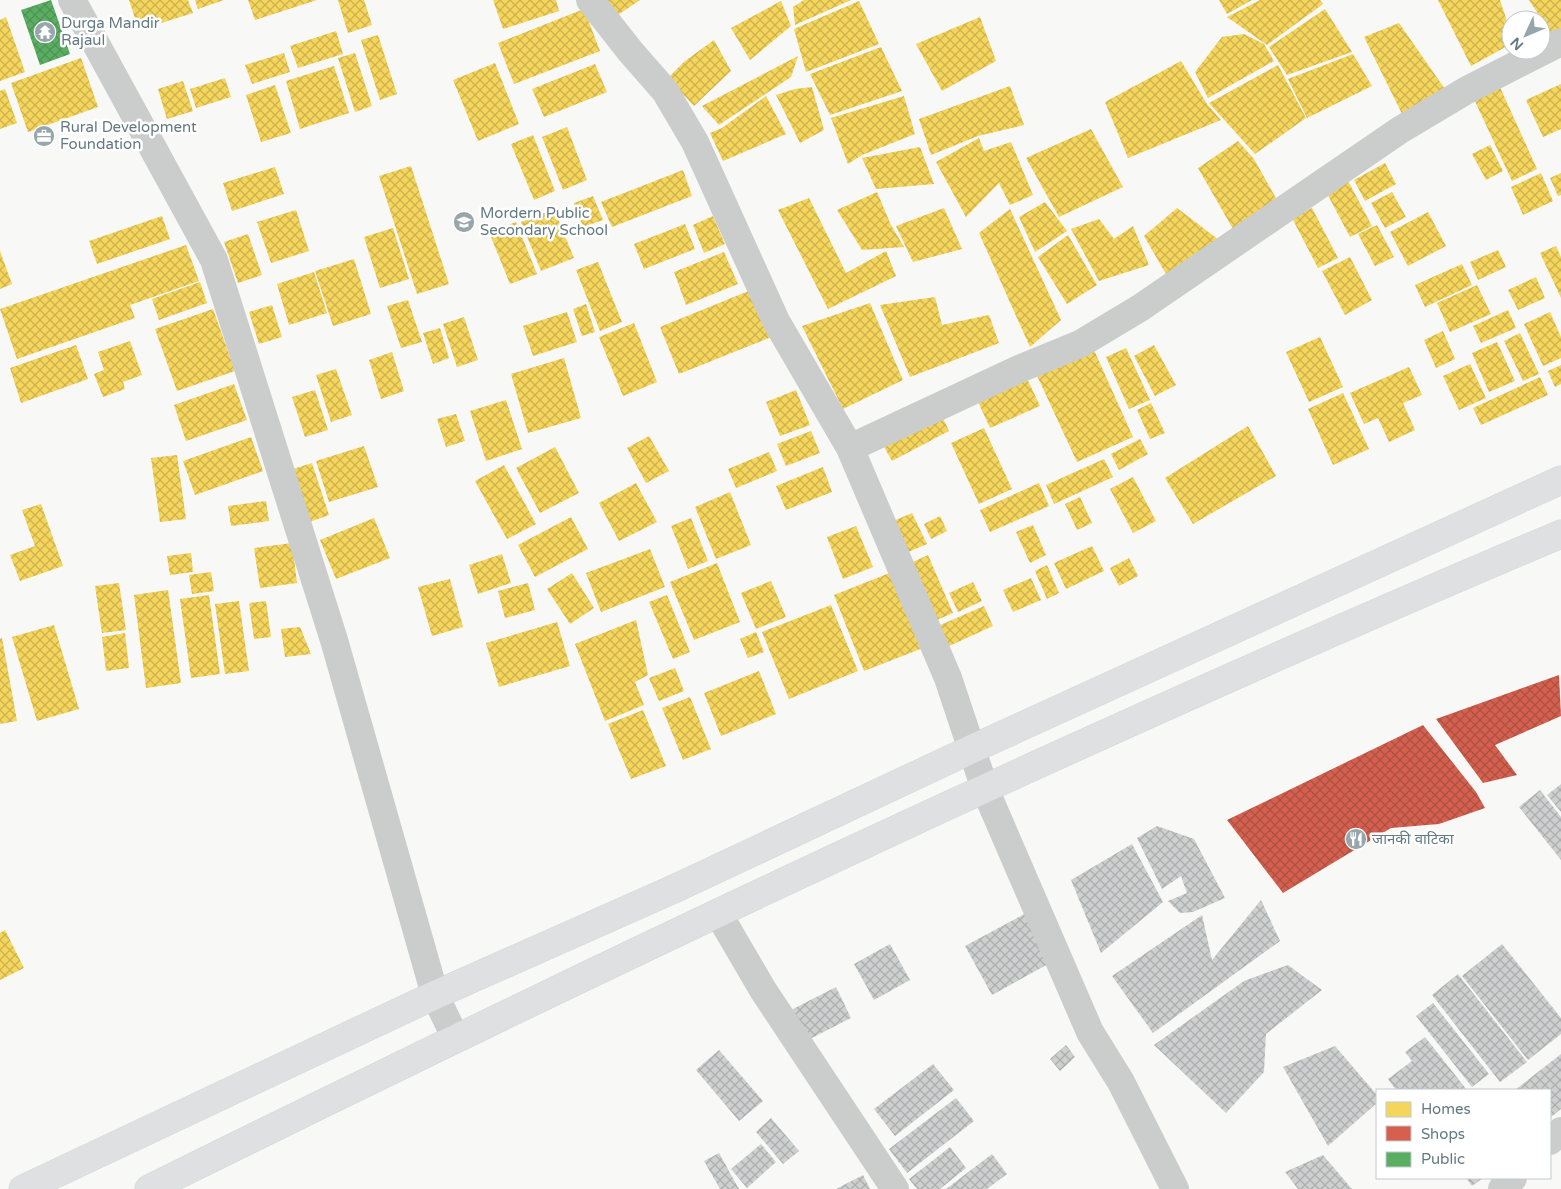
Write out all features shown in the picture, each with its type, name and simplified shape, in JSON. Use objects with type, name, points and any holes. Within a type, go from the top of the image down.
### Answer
[{"type":"highway","points":[[24,1189],[435,995],[676,888],[972,749],[1561,480]]},
{"type":"highway","points":[[149,1189],[455,1037],[985,789],[1404,600],[1561,534]]},
{"type":"street","points":[[72,0],[214,260],[334,640],[435,995],[455,1037]]},
{"type":"street","points":[[590,0],[630,51],[665,91],[695,142],[776,321],[850,448],[948,678],[985,789],[1090,1032],[1121,1082],[1176,1189]]},
{"type":"street","points":[[850,448],[1019,369],[1080,344],[1140,308],[1400,130],[1468,90],[1561,42]]},
{"type":"street","points":[[718,913],[762,990],[895,1189]]},
{"type":"street","points":[[1551,1139],[1561,1131]]},
{"type":"street","points":[[1502,1189],[1512,1179]]},
{"type":"building: Homes","points":[[129,0],[188,0],[193,13],[139,30]]},
{"type":"building: Homes","points":[[195,0],[224,0],[198,9]]},
{"type":"building: Homes","points":[[248,0],[317,0],[255,20]]},
{"type":"building: Homes","points":[[338,0],[364,0],[372,25],[348,33]]},
{"type":"building: Homes","points":[[493,0],[556,0],[559,11],[503,29]]},
{"type":"building: Homes","points":[[605,0],[640,0],[615,17]]},
{"type":"building: Homes","points":[[804,0],[851,0],[795,25],[793,7]]},
{"type":"building: Homes","points":[[1219,0],[1252,0],[1227,14]]},
{"type":"building: Homes","points":[[1260,0],[1320,0],[1323,4],[1267,45],[1227,17]]},
{"type":"building: Homes","points":[[1438,0],[1500,0],[1503,10],[1501,10],[1501,50],[1471,66]]},
{"type":"building: Homes","points":[[1529,0],[1561,0],[1561,30],[1551,32],[1551,10],[1536,10]]},
{"type":"building: Homes","points":[[781,1],[791,26],[750,60],[731,28]]},
{"type":"building: Homes","points":[[859,1],[879,44],[806,72],[794,29]]},
{"type":"building: Homes","points":[[584,9],[600,51],[514,84],[498,43]]},
{"type":"building: Homes","points":[[1325,9],[1352,52],[1287,75],[1269,47]]},
{"type":"building: Homes","points":[[6,17],[25,72],[0,81],[0,20]]},
{"type":"building: Homes","points":[[980,17],[996,61],[942,91],[916,44]]},
{"type":"building: Homes","points":[[1399,23],[1447,92],[1402,114],[1364,37]]},
{"type":"building: Homes","points":[[336,31],[343,54],[298,68],[290,46]]},
{"type":"building: Homes","points":[[1244,34],[1264,44],[1274,61],[1208,98],[1195,72],[1222,37]]},
{"type":"building: Homes","points":[[378,35],[397,94],[380,100],[361,40]]},
{"type":"building: Homes","points":[[714,40],[731,71],[694,106],[668,78],[685,61]]},
{"type":"building: Homes","points":[[881,47],[902,91],[830,115],[810,74]]},
{"type":"building: Homes","points":[[284,53],[290,72],[252,84],[245,65]]},
{"type":"building: Homes","points":[[355,53],[372,106],[355,112],[338,58]]},
{"type":"building: Homes","points":[[1353,54],[1372,86],[1307,118],[1288,79]]},
{"type":"building: Homes","points":[[798,56],[791,77],[719,125],[702,106]]},
{"type":"building: Homes","points":[[81,58],[98,107],[28,132],[11,83]]},
{"type":"building: Homes","points":[[1181,61],[1207,104],[1221,120],[1128,158],[1105,102]]},
{"type":"building: Homes","points":[[495,63],[519,124],[478,141],[453,80]]},
{"type":"building: Homes","points":[[595,64],[607,92],[544,117],[532,89]]},
{"type":"building: Homes","points":[[1278,65],[1306,118],[1255,154],[1209,103]]},
{"type":"building: Homes","points":[[334,66],[349,113],[300,129],[286,81]]},
{"type":"building: Homes","points":[[225,78],[231,97],[196,108],[190,89]]},
{"type":"building: Homes","points":[[183,81],[193,111],[167,119],[158,89]]},
{"type":"building: Homes","points":[[1561,84],[1561,129],[1543,137],[1526,100]]},
{"type":"building: Homes","points":[[275,85],[291,133],[261,142],[246,95]]},
{"type":"building: Homes","points":[[1499,85],[1537,169],[1512,181],[1473,97]]},
{"type":"building: Homes","points":[[1010,86],[1024,125],[978,136],[931,155],[919,119]]},
{"type":"building: Homes","points":[[812,87],[824,130],[800,143],[776,95],[795,89]]},
{"type":"building: Homes","points":[[5,89],[17,123],[0,129],[0,91]]},
{"type":"building: Homes","points":[[766,96],[786,134],[723,161],[710,133],[722,128]]},
{"type":"building: Homes","points":[[904,96],[915,134],[862,155],[848,164],[831,118]]},
{"type":"building: Homes","points":[[567,127],[587,180],[563,190],[542,137]]},
{"type":"building: Homes","points":[[1091,129],[1123,187],[1059,217],[1026,158]]},
{"type":"building: Homes","points":[[533,135],[555,191],[534,200],[511,144]]},
{"type":"building: Homes","points":[[979,138],[984,151],[1011,142],[1033,195],[1010,205],[999,183],[966,217],[936,162]]},
{"type":"building: Homes","points":[[1238,141],[1254,159],[1281,207],[1237,236],[1198,168]]},
{"type":"building: Homes","points":[[1490,145],[1503,171],[1486,180],[1472,154]]},
{"type":"building: Homes","points":[[920,147],[934,184],[876,189],[862,158]]},
{"type":"building: Homes","points":[[1385,163],[1396,184],[1365,201],[1354,180]]},
{"type":"building: Homes","points":[[411,166],[449,284],[417,294],[379,176]]},
{"type":"building: Homes","points":[[275,167],[284,194],[232,211],[223,183]]},
{"type":"building: Homes","points":[[683,170],[692,196],[612,227],[601,202]]},
{"type":"building: Homes","points":[[1541,173],[1553,201],[1523,215],[1511,187]]},
{"type":"building: Homes","points":[[1561,173],[1561,195],[1558,196],[1550,178]]},
{"type":"building: Homes","points":[[1345,175],[1372,226],[1350,237],[1323,186]]},
{"type":"building: Homes","points":[[877,192],[891,225],[904,247],[862,250],[837,210]]},
{"type":"building: Homes","points":[[1392,192],[1406,217],[1385,228],[1371,203]]},
{"type":"building: Homes","points":[[593,196],[603,220],[583,227],[574,203]]},
{"type":"building: Homes","points":[[809,198],[846,273],[886,251],[896,276],[828,309],[778,210]]},
{"type":"building: Homes","points":[[1045,202],[1067,231],[1035,252],[1019,217]]},
{"type":"building: Homes","points":[[944,208],[962,249],[913,262],[896,226]]},
{"type":"building: Homes","points":[[1177,208],[1219,240],[1170,281],[1144,236]]},
{"type":"building: Homes","points":[[1312,208],[1338,258],[1318,268],[1292,218]]},
{"type":"building: Homes","points":[[554,209],[574,258],[541,271],[521,222]]},
{"type":"building: Homes","points":[[1010,209],[1061,320],[1030,347],[979,233]]},
{"type":"building: Homes","points":[[296,210],[309,251],[271,263],[257,222]]},
{"type":"building: Homes","points":[[1428,212],[1446,246],[1408,266],[1390,232]]},
{"type":"building: Homes","points":[[162,216],[170,239],[97,264],[89,241]]},
{"type":"building: Homes","points":[[713,216],[725,244],[704,253],[693,225]]},
{"type":"building: Homes","points":[[1099,219],[1114,239],[1133,226],[1149,265],[1099,281],[1071,229]]},
{"type":"building: Homes","points":[[516,222],[537,274],[510,284],[489,232]]},
{"type":"building: Homes","points":[[685,224],[695,249],[644,269],[634,244]]},
{"type":"building: Homes","points":[[1377,225],[1394,257],[1375,266],[1358,234]]},
{"type":"building: Homes","points":[[393,228],[409,279],[380,288],[364,237]]},
{"type":"building: Homes","points":[[248,234],[262,275],[238,283],[224,242]]},
{"type":"building: Homes","points":[[1068,235],[1097,285],[1067,304],[1038,257]]},
{"type":"building: Homes","points":[[186,245],[199,281],[130,305],[135,318],[17,359],[0,309]]},
{"type":"building: Homes","points":[[1556,246],[1561,257],[1561,298],[1540,253]]},
{"type":"building: Homes","points":[[1498,250],[1506,267],[1478,280],[1470,262]]},
{"type":"building: Homes","points":[[0,251],[12,284],[0,289]]},
{"type":"building: Homes","points":[[724,252],[738,284],[686,305],[674,272]]},
{"type":"building: Homes","points":[[1350,257],[1372,300],[1345,315],[1322,271]]},
{"type":"building: Homes","points":[[354,259],[371,314],[333,326],[315,271]]},
{"type":"building: Homes","points":[[598,262],[622,322],[600,331],[576,270]]},
{"type":"building: Homes","points":[[1462,264],[1472,285],[1425,307],[1415,285]]},
{"type":"building: Homes","points":[[314,272],[327,313],[289,325],[277,284]]},
{"type":"building: Homes","points":[[1536,277],[1545,298],[1518,310],[1508,290]]},
{"type":"building: Homes","points":[[200,282],[207,303],[159,320],[152,299]]},
{"type":"building: Homes","points":[[1477,285],[1491,314],[1450,332],[1437,303]]},
{"type":"building: Homes","points":[[756,288],[774,336],[679,374],[660,327]]},
{"type":"building: Homes","points":[[935,297],[942,325],[989,315],[999,343],[910,377],[880,305]]},
{"type":"building: Homes","points":[[408,300],[422,342],[401,348],[387,306]]},
{"type":"building: Homes","points":[[870,303],[903,380],[843,409],[802,326]]},
{"type":"building: Homes","points":[[586,304],[595,332],[582,336],[573,309]]},
{"type":"building: Homes","points":[[272,305],[282,337],[259,344],[249,312]]},
{"type":"building: Homes","points":[[213,309],[235,371],[177,391],[155,329]]},
{"type":"building: Homes","points":[[1508,310],[1516,328],[1481,343],[1473,326]]},
{"type":"building: Homes","points":[[567,312],[577,342],[533,356],[523,326]]},
{"type":"building: Homes","points":[[1550,312],[1561,337],[1561,358],[1543,366],[1524,324]]},
{"type":"building: Homes","points":[[464,317],[478,360],[457,367],[443,324]]},
{"type":"building: Homes","points":[[634,323],[657,382],[623,396],[599,337]]},
{"type":"building: Homes","points":[[440,328],[449,358],[433,364],[423,333]]},
{"type":"building: Homes","points":[[1443,331],[1455,359],[1436,368],[1424,340]]},
{"type":"building: Homes","points":[[1520,333],[1539,374],[1523,381],[1504,341]]},
{"type":"building: Homes","points":[[1320,337],[1343,387],[1309,402],[1286,352]]},
{"type":"building: Homes","points":[[130,341],[142,375],[123,382],[125,389],[103,397],[94,374],[104,370],[98,352]]},
{"type":"building: Homes","points":[[1090,341],[1133,437],[1077,462],[1033,367]]},
{"type":"building: Homes","points":[[1497,342],[1515,381],[1489,392],[1472,353]]},
{"type":"building: Homes","points":[[76,345],[88,379],[21,403],[10,368]]},
{"type":"building: Homes","points":[[1154,345],[1176,385],[1155,396],[1134,356]]},
{"type":"building: Homes","points":[[1126,348],[1150,400],[1129,409],[1106,357]]},
{"type":"building: Homes","points":[[392,352],[404,391],[381,399],[369,360]]},
{"type":"building: Homes","points":[[564,358],[581,418],[528,433],[511,374]]},
{"type":"building: Homes","points":[[1470,364],[1486,398],[1459,410],[1443,376]]},
{"type":"building: Homes","points":[[1561,365],[1561,384],[1555,387],[1548,371]]},
{"type":"building: Homes","points":[[1409,367],[1422,395],[1403,403],[1415,430],[1389,442],[1378,418],[1364,424],[1350,393]]},
{"type":"building: Homes","points":[[336,369],[352,415],[331,422],[316,375]]},
{"type":"building: Homes","points":[[1023,370],[1040,406],[990,428],[974,393]]},
{"type":"building: Homes","points":[[1540,377],[1548,395],[1481,425],[1473,408]]},
{"type":"building: Homes","points":[[234,384],[247,420],[186,441],[174,405]]},
{"type":"building: Homes","points":[[315,390],[328,430],[305,437],[292,397]]},
{"type":"building: Homes","points":[[796,390],[810,425],[780,436],[766,402]]},
{"type":"building: Homes","points":[[1343,393],[1369,449],[1333,465],[1308,409]]},
{"type":"building: Homes","points":[[506,400],[522,449],[486,461],[470,411]]},
{"type":"building: Homes","points":[[1151,403],[1165,433],[1150,439],[1137,410]]},
{"type":"building: Homes","points":[[456,414],[465,441],[446,447],[437,419]]},
{"type":"building: Homes","points":[[941,414],[949,431],[892,461],[883,445]]},
{"type":"building: Homes","points":[[1248,426],[1276,476],[1193,524],[1165,478]]},
{"type":"building: Homes","points":[[984,428],[1012,489],[979,504],[951,443]]},
{"type":"building: Homes","points":[[811,431],[820,453],[786,466],[777,444]]},
{"type":"building: Homes","points":[[649,436],[669,471],[646,483],[627,448]]},
{"type":"building: Homes","points":[[251,437],[263,471],[195,495],[183,461]]},
{"type":"building: Homes","points":[[1140,439],[1148,454],[1119,470],[1111,454]]},
{"type":"building: Homes","points":[[364,446],[378,487],[329,502],[316,461]]},
{"type":"building: Homes","points":[[555,447],[579,493],[540,513],[516,468]]},
{"type":"building: Homes","points":[[769,452],[777,471],[736,488],[728,469]]},
{"type":"building: Homes","points":[[177,455],[186,519],[160,522],[151,458]]},
{"type":"building: Homes","points":[[1104,459],[1113,477],[1054,504],[1046,485]]},
{"type":"building: Homes","points":[[312,463],[329,515],[307,523],[290,470]]},
{"type":"building: Homes","points":[[504,465],[536,524],[507,539],[475,481]]},
{"type":"building: Homes","points":[[823,467],[832,492],[786,510],[776,486]]},
{"type":"building: Homes","points":[[1133,477],[1156,521],[1133,533],[1110,489]]},
{"type":"building: Homes","points":[[636,483],[657,522],[619,541],[599,503]]},
{"type":"building: Homes","points":[[1039,483],[1049,506],[990,532],[980,510]]},
{"type":"building: Homes","points":[[730,492],[751,545],[716,559],[695,507]]},
{"type":"building: Homes","points":[[1080,497],[1092,523],[1077,530],[1065,504]]},
{"type":"building: Homes","points":[[266,501],[269,521],[231,526],[228,506]]},
{"type":"building: Homes","points":[[41,504],[63,566],[20,581],[10,555],[35,546],[22,510]]},
{"type":"building: Homes","points":[[912,513],[927,544],[906,553],[891,522]]},
{"type":"building: Homes","points":[[940,516],[947,531],[931,539],[924,524]]},
{"type":"building: Homes","points":[[571,517],[588,549],[535,577],[518,545]]},
{"type":"building: Homes","points":[[374,518],[390,558],[336,579],[320,540]]},
{"type":"building: Homes","points":[[691,518],[708,561],[688,569],[671,526]]},
{"type":"building: Homes","points":[[1033,525],[1046,555],[1030,563],[1016,532]]},
{"type":"building: Homes","points":[[856,526],[873,567],[843,579],[827,537]]},
{"type":"building: Homes","points":[[292,543],[297,583],[260,588],[254,548]]},
{"type":"building: Homes","points":[[1092,546],[1104,571],[1066,589],[1054,563]]},
{"type":"building: Homes","points":[[650,549],[665,587],[601,612],[586,573]]},
{"type":"building: Homes","points":[[191,553],[193,572],[170,575],[167,556]]},
{"type":"building: Homes","points":[[502,554],[511,583],[478,594],[469,565]]},
{"type":"building: Homes","points":[[928,555],[953,613],[930,623],[904,566]]},
{"type":"building: Homes","points":[[1129,558],[1138,576],[1119,586],[1110,568]]},
{"type":"building: Homes","points":[[717,563],[740,622],[694,640],[670,582]]},
{"type":"building: Homes","points":[[1047,565],[1059,593],[1047,599],[1035,571]]},
{"type":"building: Homes","points":[[211,572],[214,591],[192,594],[189,575]]},
{"type":"building: Homes","points":[[892,572],[923,648],[864,671],[834,595]]},
{"type":"building: Homes","points":[[572,573],[594,608],[570,624],[547,589]]},
{"type":"building: Homes","points":[[1031,578],[1041,600],[1013,612],[1003,590]]},
{"type":"building: Homes","points":[[450,579],[463,627],[432,636],[418,587]]},
{"type":"building: Homes","points":[[771,581],[786,617],[756,629],[741,593]]},
{"type":"building: Homes","points":[[973,582],[982,601],[958,612],[949,593]]},
{"type":"building: Homes","points":[[119,583],[126,630],[102,633],[95,586]]},
{"type":"building: Homes","points":[[528,583],[535,610],[505,618],[498,591]]},
{"type":"building: Homes","points":[[168,590],[181,683],[146,688],[134,595]]},
{"type":"building: Homes","points":[[209,595],[220,674],[191,678],[180,599]]},
{"type":"building: Homes","points":[[667,595],[690,652],[673,659],[649,602]]},
{"type":"building: Homes","points":[[239,601],[249,671],[225,674],[215,604]]},
{"type":"building: Homes","points":[[266,601],[271,637],[254,639],[249,603]]},
{"type":"building: Homes","points":[[831,605],[858,671],[789,699],[762,632]]},
{"type":"building: Homes","points":[[984,606],[993,626],[947,647],[938,626]]},
{"type":"building: Homes","points":[[636,620],[648,675],[635,682],[644,705],[605,721],[575,644]]},
{"type":"building: Homes","points":[[557,622],[570,666],[499,687],[486,643]]},
{"type":"building: Homes","points":[[54,625],[79,709],[37,721],[12,637]]},
{"type":"building: Homes","points":[[300,627],[311,654],[285,657],[281,629]]},
{"type":"building: Homes","points":[[756,632],[764,652],[748,658],[740,639]]},
{"type":"building: Homes","points":[[125,633],[129,668],[106,671],[102,637]]},
{"type":"building: Homes","points":[[2,638],[17,721],[0,724],[0,639]]},
{"type":"building: Homes","points":[[675,668],[684,691],[659,701],[649,678]]},
{"type":"building: Homes","points":[[759,671],[776,714],[721,736],[704,693]]},
{"type":"building: Homes","points":[[690,697],[711,749],[683,760],[662,708]]},
{"type":"building: Homes","points":[[643,710],[666,766],[631,779],[608,724]]},
{"type":"building: Homes","points":[[5,930],[24,968],[0,980],[0,933]]},
{"type":"building: Shops","points":[[1559,675],[1561,716],[1495,745],[1517,775],[1483,783],[1436,719]]},
{"type":"building: Shops","points":[[1423,725],[1476,792],[1485,808],[1439,824],[1391,828],[1283,893],[1227,820]]},
{"type":"building: Public","name":"Durga Mandir Rajaul","points":[[51,0],[70,54],[40,65],[21,10]]},
{"type":"building: Other","points":[[1561,784],[1561,812],[1547,795]]},
{"type":"building: Other","points":[[1540,790],[1561,817],[1561,860],[1519,807]]},
{"type":"building: Other","points":[[1157,826],[1194,839],[1225,898],[1193,912],[1180,913],[1168,901],[1187,893],[1181,876],[1162,889],[1137,838]]},
{"type":"building: Other","points":[[1132,844],[1163,902],[1101,953],[1071,880]]},
{"type":"building: Other","points":[[1261,900],[1280,941],[1153,1033],[1112,976],[1202,915],[1212,960]]},
{"type":"building: Other","points":[[1041,905],[1068,953],[992,995],[965,946]]},
{"type":"building: Other","points":[[890,944],[910,980],[874,1000],[854,964]]},
{"type":"building: Other","points":[[1502,944],[1561,1018],[1561,1034],[1528,1060],[1462,976]]},
{"type":"building: Other","points":[[1288,965],[1322,990],[1266,1034],[1264,1072],[1226,1113],[1154,1045],[1244,981]]},
{"type":"building: Other","points":[[1458,974],[1527,1062],[1500,1082],[1432,995]]},
{"type":"building: Other","points":[[836,987],[851,1018],[806,1041],[791,1010]]},
{"type":"building: Other","points":[[1433,1003],[1489,1074],[1472,1087],[1416,1016]]},
{"type":"building: Other","points":[[1425,1037],[1466,1089],[1395,1089],[1388,1079],[1412,1061],[1405,1052]]},
{"type":"building: Other","points":[[1066,1045],[1075,1057],[1060,1071],[1050,1059]]},
{"type":"building: Other","points":[[1335,1046],[1376,1094],[1376,1104],[1328,1146],[1283,1067]]},
{"type":"building: Other","points":[[719,1050],[763,1101],[739,1121],[696,1070]]},
{"type":"building: Other","points":[[1561,1054],[1561,1109],[1551,1117],[1551,1089],[1516,1089]]},
{"type":"building: Other","points":[[933,1064],[954,1090],[895,1136],[874,1109]]},
{"type":"building: Other","points":[[956,1098],[974,1121],[907,1173],[889,1149]]},
{"type":"building: Other","points":[[771,1118],[799,1151],[783,1164],[756,1132]]},
{"type":"building: Other","points":[[761,1144],[776,1162],[747,1188],[731,1169]]},
{"type":"building: Other","points":[[950,1147],[966,1168],[940,1189],[917,1189],[909,1179]]},
{"type":"building: Other","points":[[719,1153],[739,1189],[720,1189],[704,1161]]},
{"type":"building: Other","points":[[992,1154],[1007,1174],[987,1189],[946,1189]]},
{"type":"building: Other","points":[[1323,1155],[1352,1189],[1298,1189],[1285,1172]]},
{"type":"building: Other","points":[[863,1175],[870,1189],[836,1189]]},
{"type":"building: Other","points":[[1467,1179],[1482,1179],[1472,1186]]},
{"type":"place","name":"Durga Mandir Rajaul","points":[[45,32]]},
{"type":"place","name":"Rural Development Foundation","points":[[44,136]]},
{"type":"place","name":"Mordern Public Secondary School","points":[[464,222]]},
{"type":"place","name":"जानकी वाटिका","points":[[1356,839]]}]
